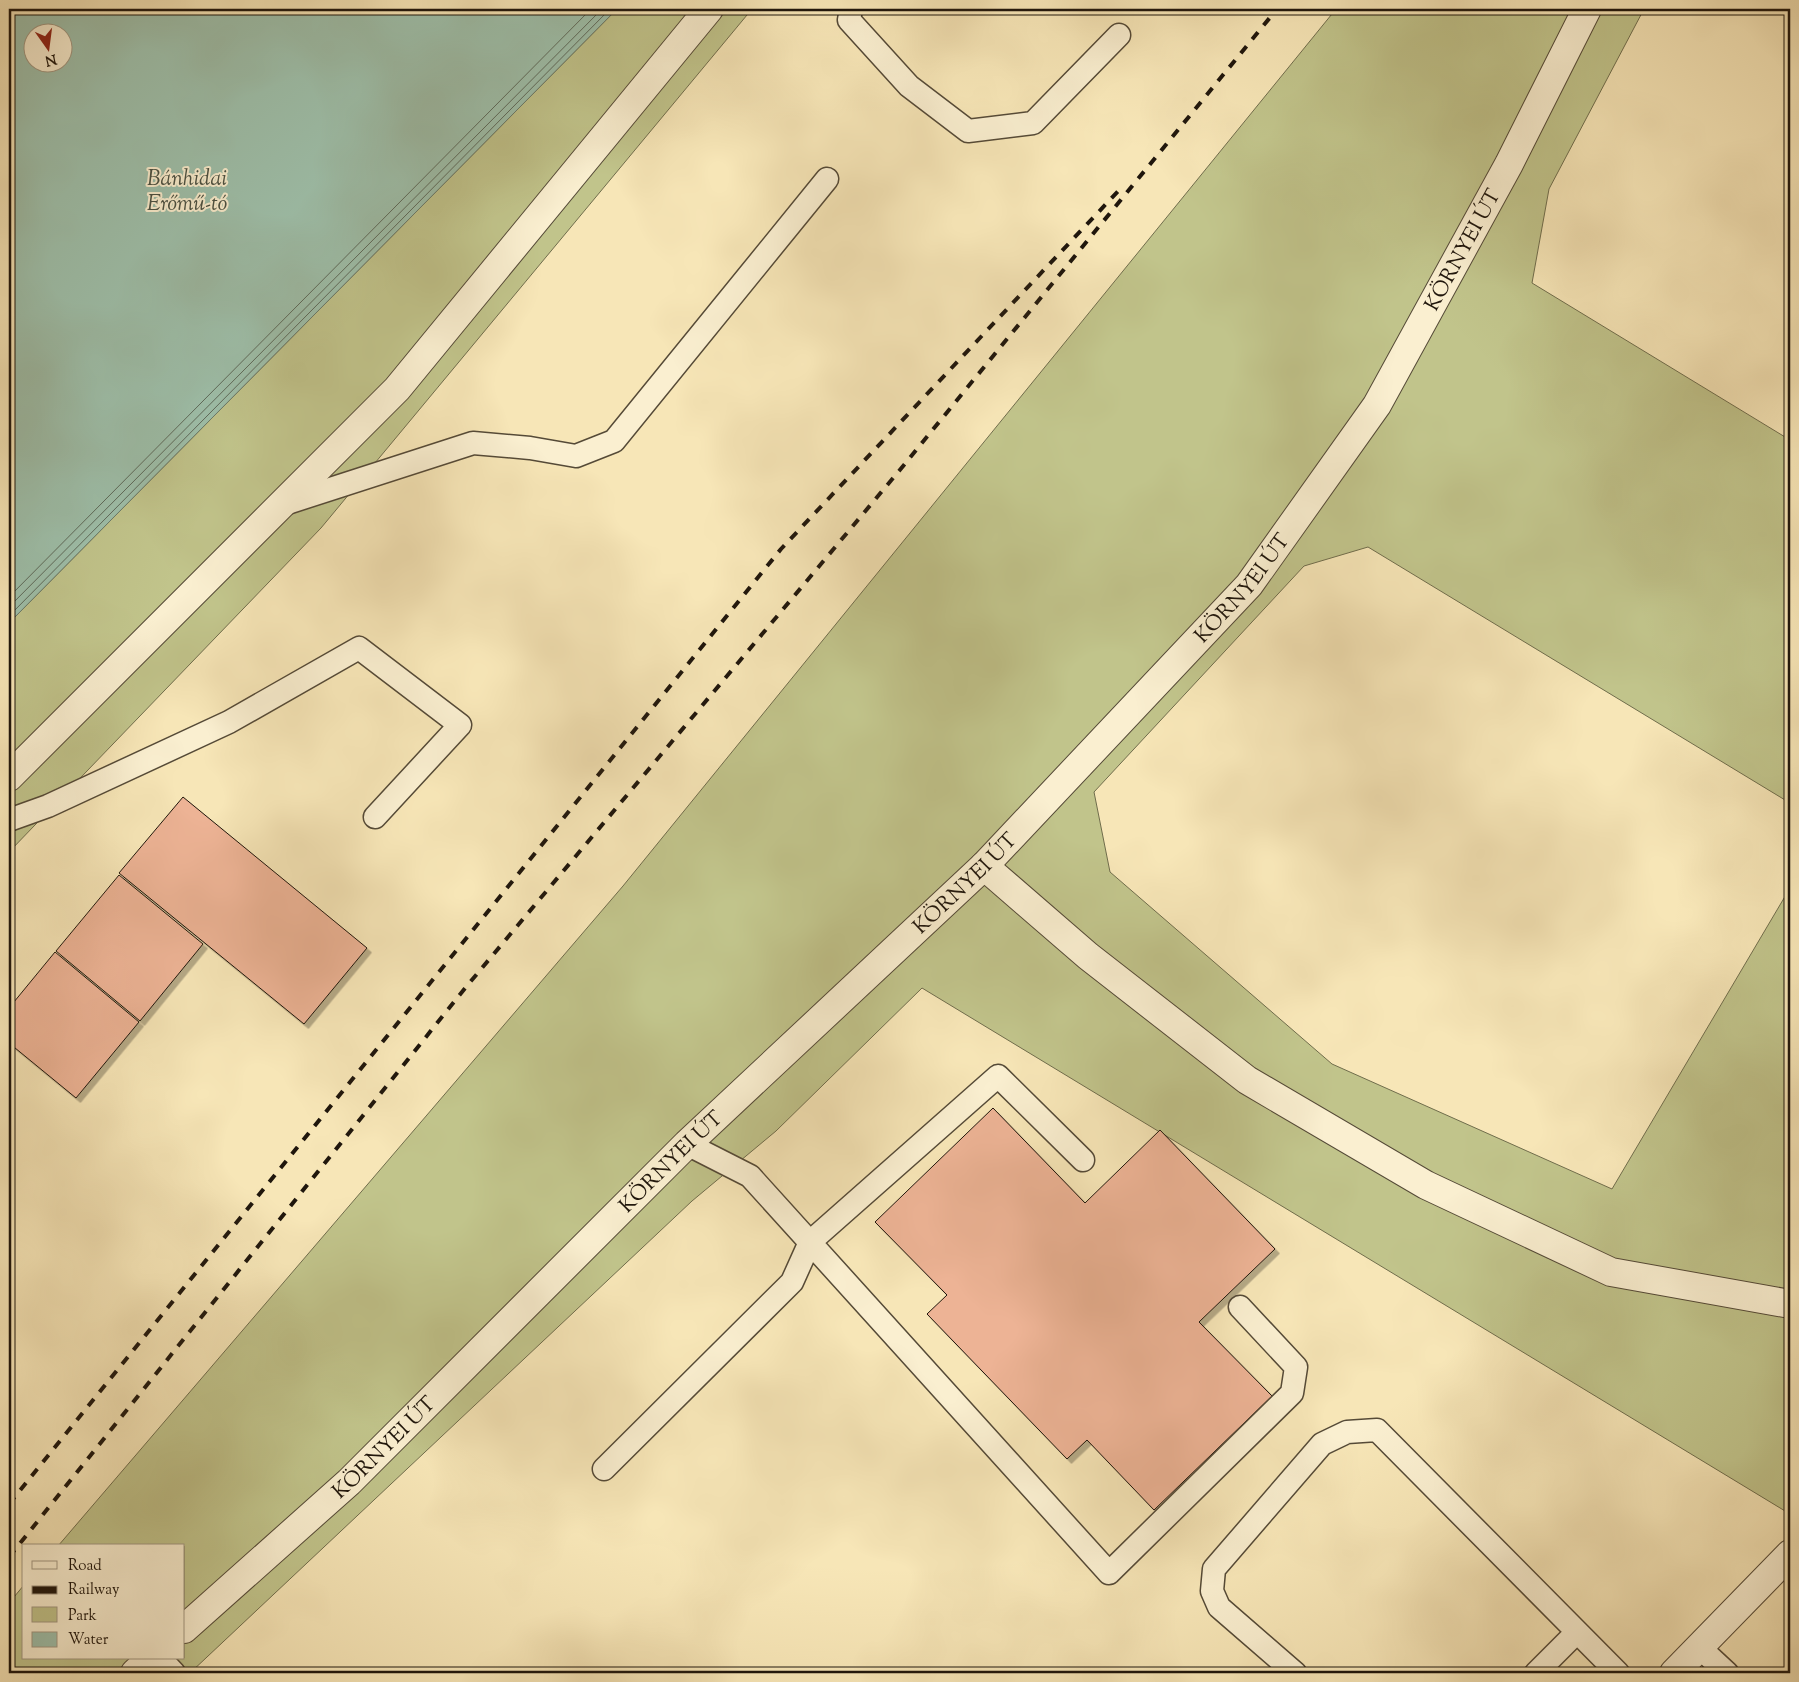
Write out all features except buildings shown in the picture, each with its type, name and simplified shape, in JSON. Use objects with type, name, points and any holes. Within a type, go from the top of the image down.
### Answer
[{"type":"street","points":[[9,777],[397,389],[709,9]]},
{"type":"street","name":"KÖRNYEI ÚT","points":[[185,1628],[349,1482],[687,1144],[984,866],[1249,585],[1377,405],[1509,164],[1587,9]]},
{"type":"street","points":[[984,866],[1088,956],[1248,1080],[1426,1185],[1612,1272],[1790,1304]]},
{"type":"street","points":[[1674,1673],[1790,1554]]},
{"type":"street","points":[[135,1673],[149,1660]]},
{"type":"lane","points":[[851,9],[849,20],[909,86],[968,131],[1033,123],[1119,35]]},
{"type":"lane","points":[[281,505],[474,443],[530,448],[576,456],[614,441],[827,179]]},
{"type":"lane","points":[[9,820],[48,806],[229,722],[358,648],[460,725],[375,817]]},
{"type":"lane","points":[[604,1469],[792,1282],[810,1242],[998,1076],[1083,1160]]},
{"type":"lane","points":[[687,1144],[750,1176],[1109,1573],[1292,1393],[1296,1367],[1240,1307]]},
{"type":"lane","points":[[1294,1673],[1219,1607],[1212,1591],[1214,1569],[1322,1444],[1347,1432],[1377,1430],[1618,1673]]},
{"type":"lane","points":[[1536,1673],[1577,1632]]},
{"type":"lane","points":[[1699,1647],[1726,1673]]},
{"type":"lane","points":[[162,1660],[174,1673]]},
{"type":"green space","points":[[617,9],[752,9],[321,528],[9,852],[9,623]]},
{"type":"green space","points":[[1336,9],[1644,9],[1549,189],[1532,283],[1790,440],[1790,803],[1368,547],[1304,566],[1094,792],[1110,872],[1332,1064],[1612,1189],[1790,888],[1790,1514],[922,988],[776,1131],[692,1201],[190,1673],[9,1673],[9,1603],[22,1587],[22,1660],[185,1660],[185,1544],[60,1544],[623,886]]},
{"type":"water","name":"Bánhidai Erőmű-tó","points":[[9,9],[617,9],[9,623]]},
{"type":"railway","points":[[9,1557],[466,987],[899,471],[1277,9]]},
{"type":"railway","points":[[9,1504],[781,549],[1123,186]]}]
